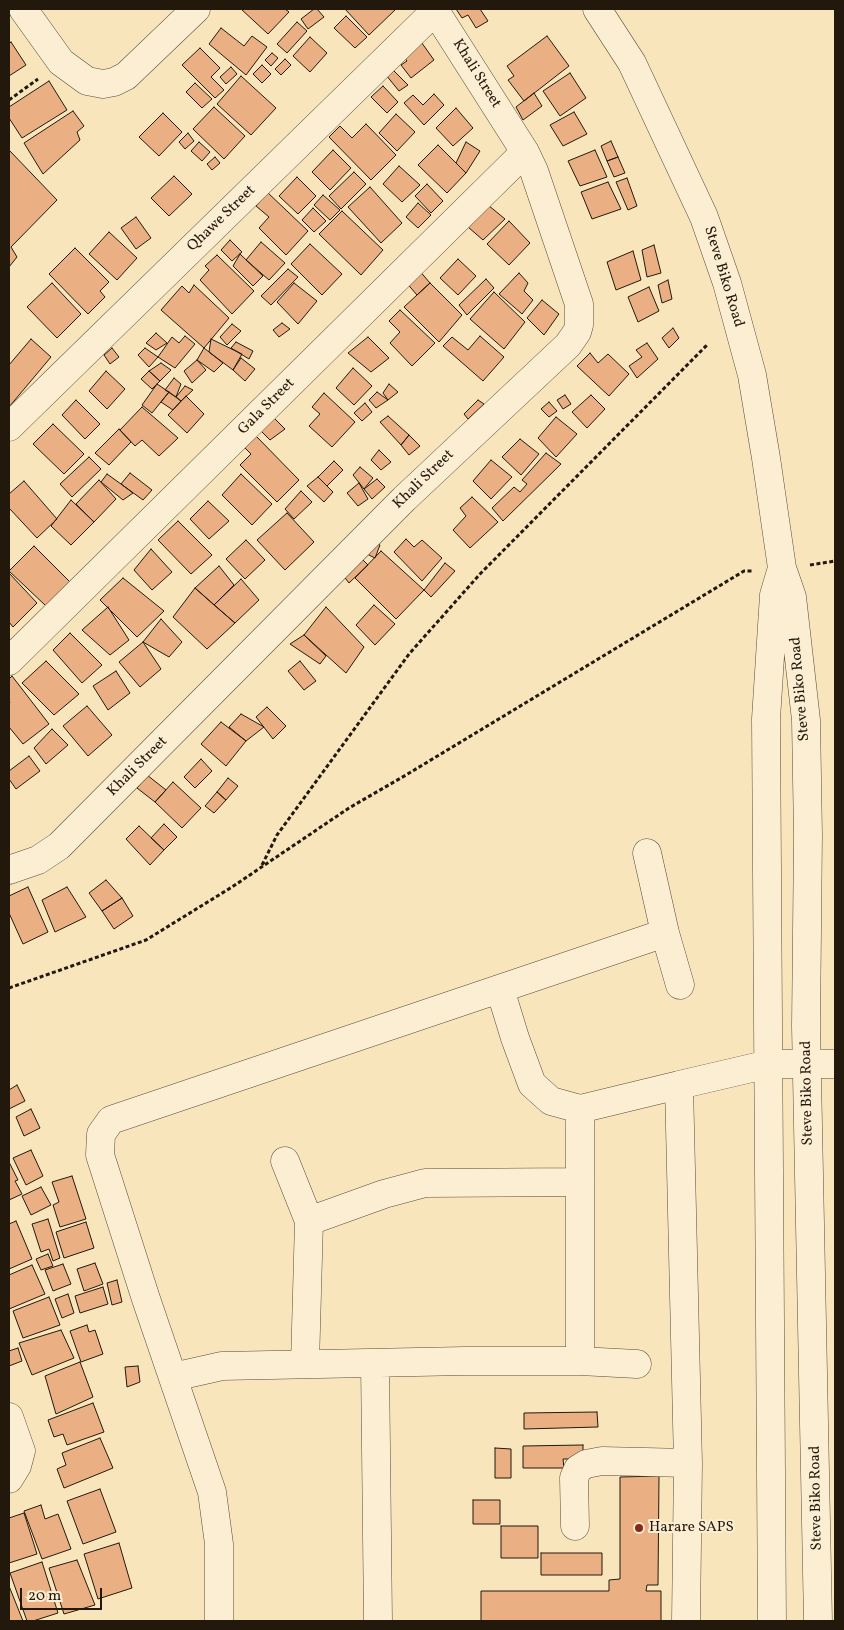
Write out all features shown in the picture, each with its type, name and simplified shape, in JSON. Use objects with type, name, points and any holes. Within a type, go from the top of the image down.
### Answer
[{"type":"street","points":[[23,9],[61,62],[87,81],[103,84],[114,82],[126,76],[196,9]]},
{"type":"street","name":"Steve Biko Road","points":[[596,9],[632,63],[704,217],[727,284],[752,375],[782,568],[792,597],[806,720],[808,835],[807,1064],[818,1621]]},
{"type":"street","name":"Khali Street","points":[[9,870],[38,860],[60,846],[404,499],[574,339],[579,325],[579,304],[534,171],[524,152],[434,10]]},
{"type":"street","name":"Qhawe Street","points":[[9,427],[434,10]]},
{"type":"street","name":"Gala Street","points":[[9,661],[524,152]]},
{"type":"street","name":"Steve Biko Road","points":[[772,1621],[766,719],[774,595],[782,568]]},
{"type":"street","points":[[647,853],[665,933],[680,985]]},
{"type":"street","points":[[219,1621],[219,1544],[212,1492],[146,1299],[100,1155],[101,1134],[111,1120],[665,933]]},
{"type":"street","points":[[500,989],[532,1084],[551,1101],[580,1109],[769,1064],[835,1064]]},
{"type":"street","points":[[679,1085],[687,1451],[686,1621]]},
{"type":"street","points":[[580,1109],[580,1361]]},
{"type":"street","points":[[285,1161],[309,1222],[305,1364]]},
{"type":"street","points":[[309,1222],[384,1194],[425,1183],[580,1182]]},
{"type":"street","points":[[173,1377],[222,1366],[465,1361],[580,1361],[637,1364]]},
{"type":"street","points":[[374,1363],[378,1621]]},
{"type":"street","points":[[9,1417],[21,1451],[17,1466],[9,1479]]},
{"type":"street","points":[[574,1526],[574,1478],[578,1469],[586,1464],[602,1461],[687,1451]]},
{"type":"path","points":[[9,100],[61,62]]},
{"type":"path","points":[[261,867],[278,835],[409,654],[480,574],[707,345]]},
{"type":"path","points":[[810,565],[835,561]]},
{"type":"path","points":[[9,988],[146,940],[349,808],[744,571],[752,571]]},
{"type":"building","points":[[241,9],[285,9],[289,12],[268,34]]},
{"type":"building","points":[[314,9],[317,9],[324,17],[308,29],[301,19]]},
{"type":"building","points":[[345,9],[396,9],[369,35]]},
{"type":"building","points":[[456,9],[480,9],[488,21],[476,28],[468,15],[462,18]]},
{"type":"building","points":[[346,16],[367,37],[355,48],[334,28]]},
{"type":"building","points":[[297,22],[307,31],[287,53],[277,44]]},
{"type":"building","points":[[221,28],[244,46],[252,36],[267,47],[246,75],[209,44]]},
{"type":"building","points":[[547,36],[569,66],[524,101],[508,80],[514,76],[507,66]]},
{"type":"building","points":[[310,37],[327,53],[310,72],[293,56]]},
{"type":"building","points":[[419,39],[434,60],[411,78],[401,65],[407,61],[401,53]]},
{"type":"building","points":[[11,42],[26,65],[9,76],[9,44]]},
{"type":"building","points":[[200,48],[220,68],[211,77],[224,90],[215,98],[182,65]]},
{"type":"building","points":[[272,53],[278,58],[271,66],[265,60]]},
{"type":"building","points":[[285,59],[291,65],[281,75],[275,69]]},
{"type":"building","points":[[262,65],[271,74],[262,83],[253,74]]},
{"type":"building","points":[[231,67],[237,74],[226,84],[220,77]]},
{"type":"building","points":[[393,70],[408,85],[399,91],[386,75]]},
{"type":"building","points":[[570,73],[586,98],[560,116],[543,91]]},
{"type":"building","points":[[241,76],[276,108],[251,135],[217,104]]},
{"type":"building","points":[[49,81],[67,110],[22,138],[9,118],[9,107]]},
{"type":"building","points":[[195,83],[212,99],[202,108],[186,92]]},
{"type":"building","points":[[383,86],[398,102],[387,113],[371,97]]},
{"type":"building","points":[[534,93],[542,106],[523,120],[516,107]]},
{"type":"building","points":[[434,94],[444,105],[424,125],[404,103],[413,95],[423,105]]},
{"type":"building","points":[[214,107],[245,136],[224,159],[193,129]]},
{"type":"building","points":[[456,108],[473,128],[453,146],[436,128]]},
{"type":"building","points":[[73,111],[84,126],[77,132],[80,140],[43,174],[24,143]]},
{"type":"building","points":[[574,112],[587,134],[563,146],[550,125]]},
{"type":"building","points":[[163,113],[182,132],[159,156],[139,137]]},
{"type":"building","points":[[396,114],[415,132],[397,151],[379,133]]},
{"type":"building","points":[[366,124],[396,155],[371,180],[329,137],[340,126],[352,138]]},
{"type":"building","points":[[188,133],[194,141],[185,149],[179,142]]},
{"type":"building","points":[[611,141],[618,157],[607,161],[601,146]]},
{"type":"building","points":[[199,142],[210,152],[202,161],[191,151]]},
{"type":"building","points":[[466,142],[480,151],[466,173],[456,163]]},
{"type":"building","points":[[438,145],[466,173],[447,193],[418,165]]},
{"type":"building","points":[[9,150],[57,200],[11,247],[17,257],[9,267]]},
{"type":"building","points":[[333,150],[351,168],[330,190],[312,172]]},
{"type":"building","points":[[595,150],[607,177],[580,186],[568,161]]},
{"type":"building","points":[[215,157],[220,163],[212,170],[207,164]]},
{"type":"building","points":[[618,157],[625,173],[614,177],[607,161]]},
{"type":"building","points":[[399,166],[420,185],[402,202],[383,184]]},
{"type":"building","points":[[354,172],[366,184],[341,209],[329,196]]},
{"type":"building","points":[[174,176],[192,194],[169,216],[151,198]]},
{"type":"building","points":[[297,177],[316,196],[298,214],[279,196]]},
{"type":"building","points":[[627,178],[637,206],[628,210],[616,182]]},
{"type":"building","points":[[608,182],[621,209],[592,219],[581,192]]},
{"type":"building","points":[[427,184],[443,201],[431,213],[415,196]]},
{"type":"building","points":[[370,187],[402,223],[381,243],[348,207]]},
{"type":"building","points":[[267,192],[308,231],[286,255],[259,228],[269,217],[256,206]]},
{"type":"building","points":[[323,195],[340,210],[330,220],[314,205]]},
{"type":"building","points":[[418,203],[431,215],[418,228],[406,217]]},
{"type":"building","points":[[488,205],[505,219],[483,240],[468,227]]},
{"type":"building","points":[[313,208],[326,221],[314,232],[302,220]]},
{"type":"building","points":[[342,211],[383,250],[361,275],[319,234]]},
{"type":"building","points":[[136,217],[151,238],[136,249],[121,228]]},
{"type":"building","points":[[509,221],[530,243],[509,265],[487,244]]},
{"type":"building","points":[[109,232],[137,258],[117,280],[89,254]]},
{"type":"building","points":[[230,240],[242,252],[232,261],[221,250]]},
{"type":"building","points":[[261,242],[285,263],[269,280],[246,260]]},
{"type":"building","points":[[310,244],[342,274],[322,295],[291,264]]},
{"type":"building","points":[[654,245],[661,273],[647,277],[642,250]]},
{"type":"building","points":[[75,248],[109,282],[100,291],[105,297],[88,314],[49,274]]},
{"type":"building","points":[[633,251],[641,280],[616,290],[607,262]]},
{"type":"building","points":[[240,254],[263,276],[253,286],[233,266]]},
{"type":"building","points":[[217,255],[254,291],[232,314],[200,280],[209,270],[205,266]]},
{"type":"building","points":[[458,259],[476,276],[458,295],[440,278]]},
{"type":"building","points":[[288,269],[298,277],[271,305],[261,296]]},
{"type":"building","points":[[418,269],[430,283],[417,295],[404,280]]},
{"type":"building","points":[[519,273],[528,283],[524,291],[533,300],[522,314],[499,294]]},
{"type":"building","points":[[486,279],[494,288],[467,315],[459,305]]},
{"type":"building","points":[[668,280],[672,299],[662,303],[658,285]]},
{"type":"building","points":[[52,283],[81,314],[57,338],[27,307]]},
{"type":"building","points":[[294,283],[317,301],[298,324],[277,302]]},
{"type":"building","points":[[430,283],[462,315],[439,342],[404,307]]},
{"type":"building","points":[[194,285],[229,318],[204,348],[161,310],[182,286],[189,293]]},
{"type":"building","points":[[649,287],[659,311],[638,322],[628,297]]},
{"type":"building","points":[[494,292],[525,322],[504,349],[470,319]]},
{"type":"building","points":[[542,300],[559,314],[544,335],[527,318]]},
{"type":"building","points":[[400,310],[435,343],[412,366],[390,343],[400,332],[389,321]]},
{"type":"building","points":[[282,323],[290,329],[279,337],[273,330]]},
{"type":"building","points":[[232,324],[241,331],[227,345],[220,337]]},
{"type":"building","points":[[673,328],[679,338],[669,348],[662,338]]},
{"type":"building","points":[[156,333],[167,343],[156,350],[146,343]]},
{"type":"building","points":[[185,336],[195,344],[175,368],[158,357],[172,337],[179,343]]},
{"type":"building","points":[[480,336],[504,357],[483,381],[443,346],[452,337],[468,350]]},
{"type":"building","points":[[368,337],[389,358],[371,372],[348,353]]},
{"type":"building","points":[[31,339],[51,357],[9,407],[9,365]]},
{"type":"building","points":[[211,339],[242,354],[233,370],[209,352]]},
{"type":"building","points":[[236,342],[253,351],[249,359],[231,348]]},
{"type":"building","points":[[647,343],[658,359],[637,378],[629,366],[642,357],[636,350]]},
{"type":"building","points":[[112,348],[119,357],[110,364],[104,355]]},
{"type":"building","points":[[145,348],[158,357],[149,367],[138,355]]},
{"type":"building","points":[[204,348],[223,363],[214,372],[197,360]]},
{"type":"building","points":[[590,353],[598,363],[608,354],[629,374],[609,396],[577,366]]},
{"type":"building","points":[[241,358],[255,369],[245,381],[233,370]]},
{"type":"building","points":[[197,360],[206,370],[192,383],[184,371]]},
{"type":"building","points":[[161,363],[171,370],[160,381],[149,371]]},
{"type":"building","points":[[353,368],[372,386],[354,405],[336,388]]},
{"type":"building","points":[[106,371],[125,389],[107,409],[89,391]]},
{"type":"building","points":[[149,371],[160,381],[152,389],[141,379]]},
{"type":"building","points":[[174,378],[181,384],[176,397],[165,390]]},
{"type":"building","points":[[157,384],[169,392],[152,413],[142,405]]},
{"type":"building","points":[[389,384],[398,392],[388,400],[383,393]]},
{"type":"building","points":[[185,386],[193,390],[181,401],[176,397]]},
{"type":"building","points":[[169,392],[181,401],[173,410],[161,402]]},
{"type":"building","points":[[377,392],[388,400],[376,408],[369,400]]},
{"type":"building","points":[[324,393],[355,422],[332,447],[309,426],[320,414],[312,407]]},
{"type":"building","points":[[565,395],[571,404],[563,409],[557,400]]},
{"type":"building","points":[[591,395],[605,409],[587,428],[572,412]]},
{"type":"building","points":[[186,396],[204,414],[187,433],[168,415]]},
{"type":"building","points":[[76,400],[100,424],[85,439],[62,415]]},
{"type":"building","points":[[478,400],[484,404],[468,419],[464,414]]},
{"type":"building","points":[[549,402],[557,411],[549,417],[541,409]]},
{"type":"building","points":[[365,403],[372,412],[362,421],[354,413]]},
{"type":"building","points":[[142,407],[178,438],[159,456],[142,440],[135,446],[120,430]]},
{"type":"building","points":[[269,413],[285,429],[270,440],[255,425]]},
{"type":"building","points":[[388,416],[409,435],[401,445],[380,422]]},
{"type":"building","points":[[556,417],[577,434],[556,457],[538,438]]},
{"type":"building","points":[[53,424],[84,454],[64,474],[33,444]]},
{"type":"building","points":[[119,429],[131,442],[109,465],[95,453]]},
{"type":"building","points":[[409,435],[420,446],[409,455],[401,445]]},
{"type":"building","points":[[256,436],[299,480],[277,502],[240,465],[251,454],[245,448]]},
{"type":"building","points":[[520,439],[539,454],[521,475],[502,457]]},
{"type":"building","points":[[379,450],[391,462],[381,470],[371,460]]},
{"type":"building","points":[[546,453],[561,464],[503,521],[492,508],[514,487],[520,492],[527,484],[522,480]]},
{"type":"building","points":[[89,457],[101,469],[72,497],[60,484]]},
{"type":"building","points":[[491,460],[512,477],[491,499],[473,481]]},
{"type":"building","points":[[334,461],[343,470],[327,486],[318,477]]},
{"type":"building","points":[[360,467],[373,478],[364,489],[353,475]]},
{"type":"building","points":[[130,473],[152,490],[143,500],[121,484]]},
{"type":"building","points":[[107,474],[133,493],[123,500],[101,482]]},
{"type":"building","points":[[241,474],[272,504],[252,525],[222,495]]},
{"type":"building","points":[[318,477],[333,492],[324,502],[307,486]]},
{"type":"building","points":[[377,479],[385,487],[372,499],[364,489]]},
{"type":"building","points":[[99,480],[116,499],[94,522],[76,504]]},
{"type":"building","points":[[24,481],[57,519],[37,538],[9,508],[9,494]]},
{"type":"building","points":[[359,483],[368,499],[358,506],[347,493]]},
{"type":"building","points":[[301,491],[312,502],[294,519],[285,509]]},
{"type":"building","points":[[472,497],[498,522],[470,548],[453,530],[466,516],[460,508]]},
{"type":"building","points":[[71,500],[94,522],[71,545],[51,526]]},
{"type":"building","points":[[208,501],[229,521],[209,539],[190,519]]},
{"type":"building","points":[[287,513],[314,542],[285,570],[257,540]]},
{"type":"building","points":[[178,521],[212,555],[191,574],[158,540]]},
{"type":"building","points":[[406,539],[414,547],[422,540],[442,558],[422,581],[394,552]]},
{"type":"building","points":[[246,540],[265,560],[245,579],[226,559]]},
{"type":"building","points":[[374,542],[380,545],[375,558],[365,553]]},
{"type":"building","points":[[34,546],[70,582],[46,606],[9,571]]},
{"type":"building","points":[[151,549],[172,572],[152,590],[134,570]]},
{"type":"building","points":[[381,551],[424,590],[396,619],[355,578]]},
{"type":"building","points":[[360,557],[368,565],[349,583],[342,574]]},
{"type":"building","points":[[445,563],[455,571],[431,597],[424,590]]},
{"type":"building","points":[[219,566],[234,585],[214,605],[195,588]]},
{"type":"building","points":[[9,573],[37,603],[13,627],[9,622]]},
{"type":"building","points":[[123,578],[164,611],[137,637],[100,600]]},
{"type":"building","points":[[241,579],[259,600],[235,623],[214,605]]},
{"type":"building","points":[[195,588],[235,623],[207,649],[173,617]]},
{"type":"building","points":[[374,605],[395,624],[375,645],[356,625]]},
{"type":"building","points":[[108,607],[129,640],[110,655],[82,630]]},
{"type":"building","points":[[326,607],[364,647],[346,673],[304,635]]},
{"type":"building","points":[[161,619],[182,642],[169,657],[143,642]]},
{"type":"building","points":[[70,633],[102,665],[82,683],[53,650]]},
{"type":"building","points":[[304,635],[326,656],[320,664],[290,644]]},
{"type":"building","points":[[143,642],[161,669],[140,687],[119,662]]},
{"type":"building","points":[[46,661],[79,694],[54,715],[22,683]]},
{"type":"building","points":[[300,661],[316,681],[304,690],[288,671]]},
{"type":"building","points":[[116,671],[130,693],[108,710],[93,686]]},
{"type":"building","points":[[12,676],[49,724],[23,744],[9,727],[9,679]]},
{"type":"building","points":[[87,706],[112,735],[88,756],[63,726]]},
{"type":"building","points":[[267,707],[286,726],[273,739],[256,717]]},
{"type":"building","points":[[241,714],[264,727],[246,741],[229,727]]},
{"type":"building","points":[[221,722],[246,741],[226,766],[201,744]]},
{"type":"building","points":[[52,729],[68,745],[46,764],[34,748]]},
{"type":"building","points":[[29,756],[40,771],[16,789],[9,779],[9,771]]},
{"type":"building","points":[[201,759],[212,771],[195,788],[184,777]]},
{"type":"building","points":[[147,775],[166,790],[155,802],[137,788]]},
{"type":"building","points":[[228,778],[238,786],[226,800],[217,792]]},
{"type":"building","points":[[173,782],[201,808],[182,828],[155,802]]},
{"type":"building","points":[[217,792],[226,800],[214,813],[205,806]]},
{"type":"building","points":[[164,824],[177,837],[164,850],[151,838]]},
{"type":"building","points":[[139,826],[164,850],[150,865],[126,839]]},
{"type":"building","points":[[106,880],[122,898],[102,911],[89,893]]},
{"type":"building","points":[[28,887],[48,932],[23,944],[9,913],[9,896]]},
{"type":"building","points":[[67,887],[86,917],[55,932],[42,900]]},
{"type":"building","points":[[122,898],[133,916],[114,929],[102,911]]},
{"type":"building","points":[[17,1085],[25,1101],[9,1109],[9,1090]]},
{"type":"building","points":[[31,1109],[40,1128],[24,1136],[16,1117]]},
{"type":"building","points":[[31,1150],[43,1176],[26,1185],[13,1158]]},
{"type":"building","points":[[9,1162],[18,1180],[15,1181],[22,1194],[9,1200]]},
{"type":"building","points":[[72,1176],[86,1219],[60,1227],[53,1205],[59,1202],[52,1182]]},
{"type":"building","points":[[41,1187],[51,1205],[31,1215],[22,1196]]},
{"type":"building","points":[[48,1219],[60,1258],[53,1261],[49,1249],[41,1252],[32,1224]]},
{"type":"building","points":[[16,1221],[32,1259],[9,1269],[9,1224]]},
{"type":"building","points":[[86,1222],[94,1248],[64,1258],[56,1232]]},
{"type":"building","points":[[48,1254],[53,1266],[41,1270],[36,1259]]},
{"type":"building","points":[[95,1263],[103,1284],[84,1291],[77,1269]]},
{"type":"building","points":[[63,1264],[71,1284],[53,1291],[45,1270]]},
{"type":"building","points":[[32,1265],[45,1294],[9,1309],[9,1275]]},
{"type":"building","points":[[117,1280],[122,1302],[112,1305],[107,1283]]},
{"type":"building","points":[[103,1287],[108,1304],[80,1313],[75,1296]]},
{"type":"building","points":[[68,1294],[74,1313],[62,1318],[55,1299]]},
{"type":"building","points":[[49,1297],[60,1325],[23,1338],[13,1311]]},
{"type":"building","points":[[87,1325],[89,1332],[95,1330],[103,1354],[81,1362],[70,1331]]},
{"type":"building","points":[[61,1330],[74,1358],[32,1375],[19,1343]]},
{"type":"building","points":[[18,1348],[22,1361],[9,1366],[9,1351]]},
{"type":"building","points":[[80,1362],[93,1397],[56,1414],[45,1376]]},
{"type":"building","points":[[138,1366],[140,1382],[127,1387],[125,1367]]},
{"type":"building","points":[[93,1403],[104,1432],[67,1445],[63,1434],[54,1437],[48,1420]]},
{"type":"building","points":[[597,1412],[598,1427],[524,1429],[524,1413]]},
{"type":"building","points":[[100,1438],[113,1468],[64,1488],[57,1469],[66,1465],[62,1453]]},
{"type":"building","points":[[583,1445],[583,1459],[563,1459],[564,1468],[523,1468],[523,1446]]},
{"type":"building","points":[[495,1448],[511,1449],[511,1478],[495,1478]]},
{"type":"building","name":"Harare SAPS","points":[[659,1476],[658,1585],[647,1585],[646,1591],[661,1591],[661,1621],[481,1621],[481,1591],[609,1591],[609,1580],[620,1579],[620,1477]]},
{"type":"building","points":[[100,1489],[116,1532],[83,1544],[67,1501]]},
{"type":"building","points":[[473,1500],[500,1500],[500,1524],[473,1524]]},
{"type":"building","points":[[41,1505],[45,1519],[58,1514],[71,1549],[42,1559],[24,1511]]},
{"type":"building","points":[[24,1513],[37,1554],[9,1563],[9,1518]]},
{"type":"building","points":[[501,1526],[538,1526],[538,1558],[501,1558]]},
{"type":"building","points":[[119,1543],[132,1588],[98,1599],[84,1554]]},
{"type":"building","points":[[541,1553],[602,1553],[602,1575],[541,1575]]},
{"type":"building","points":[[77,1560],[95,1605],[64,1614],[49,1568]]},
{"type":"building","points":[[42,1562],[58,1613],[27,1621],[10,1573]]},
{"type":"building","points":[[9,1586],[23,1621],[9,1621]]},
{"type":"place","name":"Harare SAPS","points":[[639,1528]]}]
